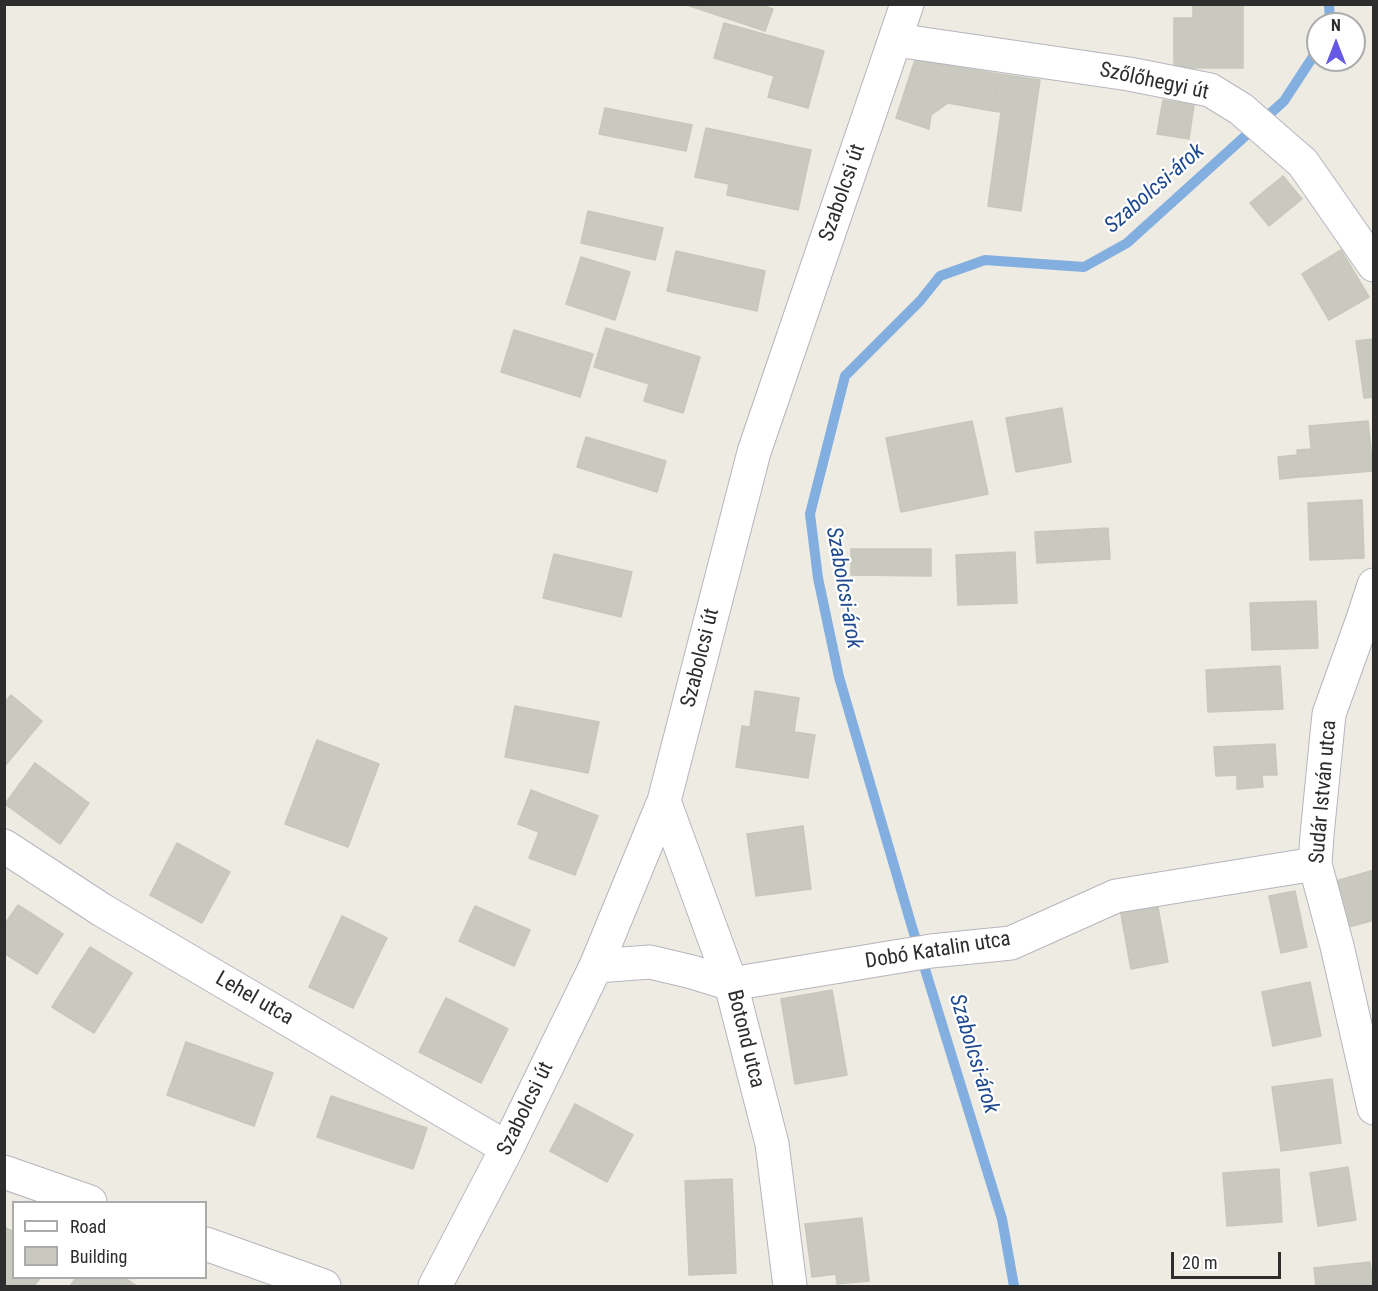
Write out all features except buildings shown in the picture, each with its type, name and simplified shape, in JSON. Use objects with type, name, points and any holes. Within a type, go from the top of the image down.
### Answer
[{"type":"street","name":"Szabolcsi út","points":[[435,1287],[507,1148],[596,966],[664,801],[754,452],[907,4]]},
{"type":"street","name":"Szőlőhegyi út","points":[[896,40],[1129,74],[1210,90],[1241,109],[1303,163],[1374,265]]},
{"type":"street","name":"Sudár István utca","points":[[1374,585],[1329,714],[1315,864],[1374,1108]]},
{"type":"street","name":"Botond utca","points":[[664,801],[731,984],[772,1144],[790,1287]]},
{"type":"street","name":"Lehel utca","points":[[4,846],[102,910],[507,1148]]},
{"type":"street","name":"Dobó Katalin utca","points":[[731,984],[919,953],[1011,943],[1116,896],[1315,864]]},
{"type":"street","points":[[596,966],[650,962],[731,984]]},
{"type":"street","points":[[4,1172],[84,1201]]},
{"type":"street","points":[[207,1244],[324,1287]]},
{"type":"waterway","name":"Szabolcsi-árok","points":[[1329,4],[1329,12]]},
{"type":"waterway","name":"Szabolcsi-árok","points":[[1014,1286],[1002,1219],[912,927],[839,677],[818,578],[810,514],[845,376],[920,301],[940,276],[985,260],[1084,267],[1127,243],[1284,101],[1306,67]]}]
